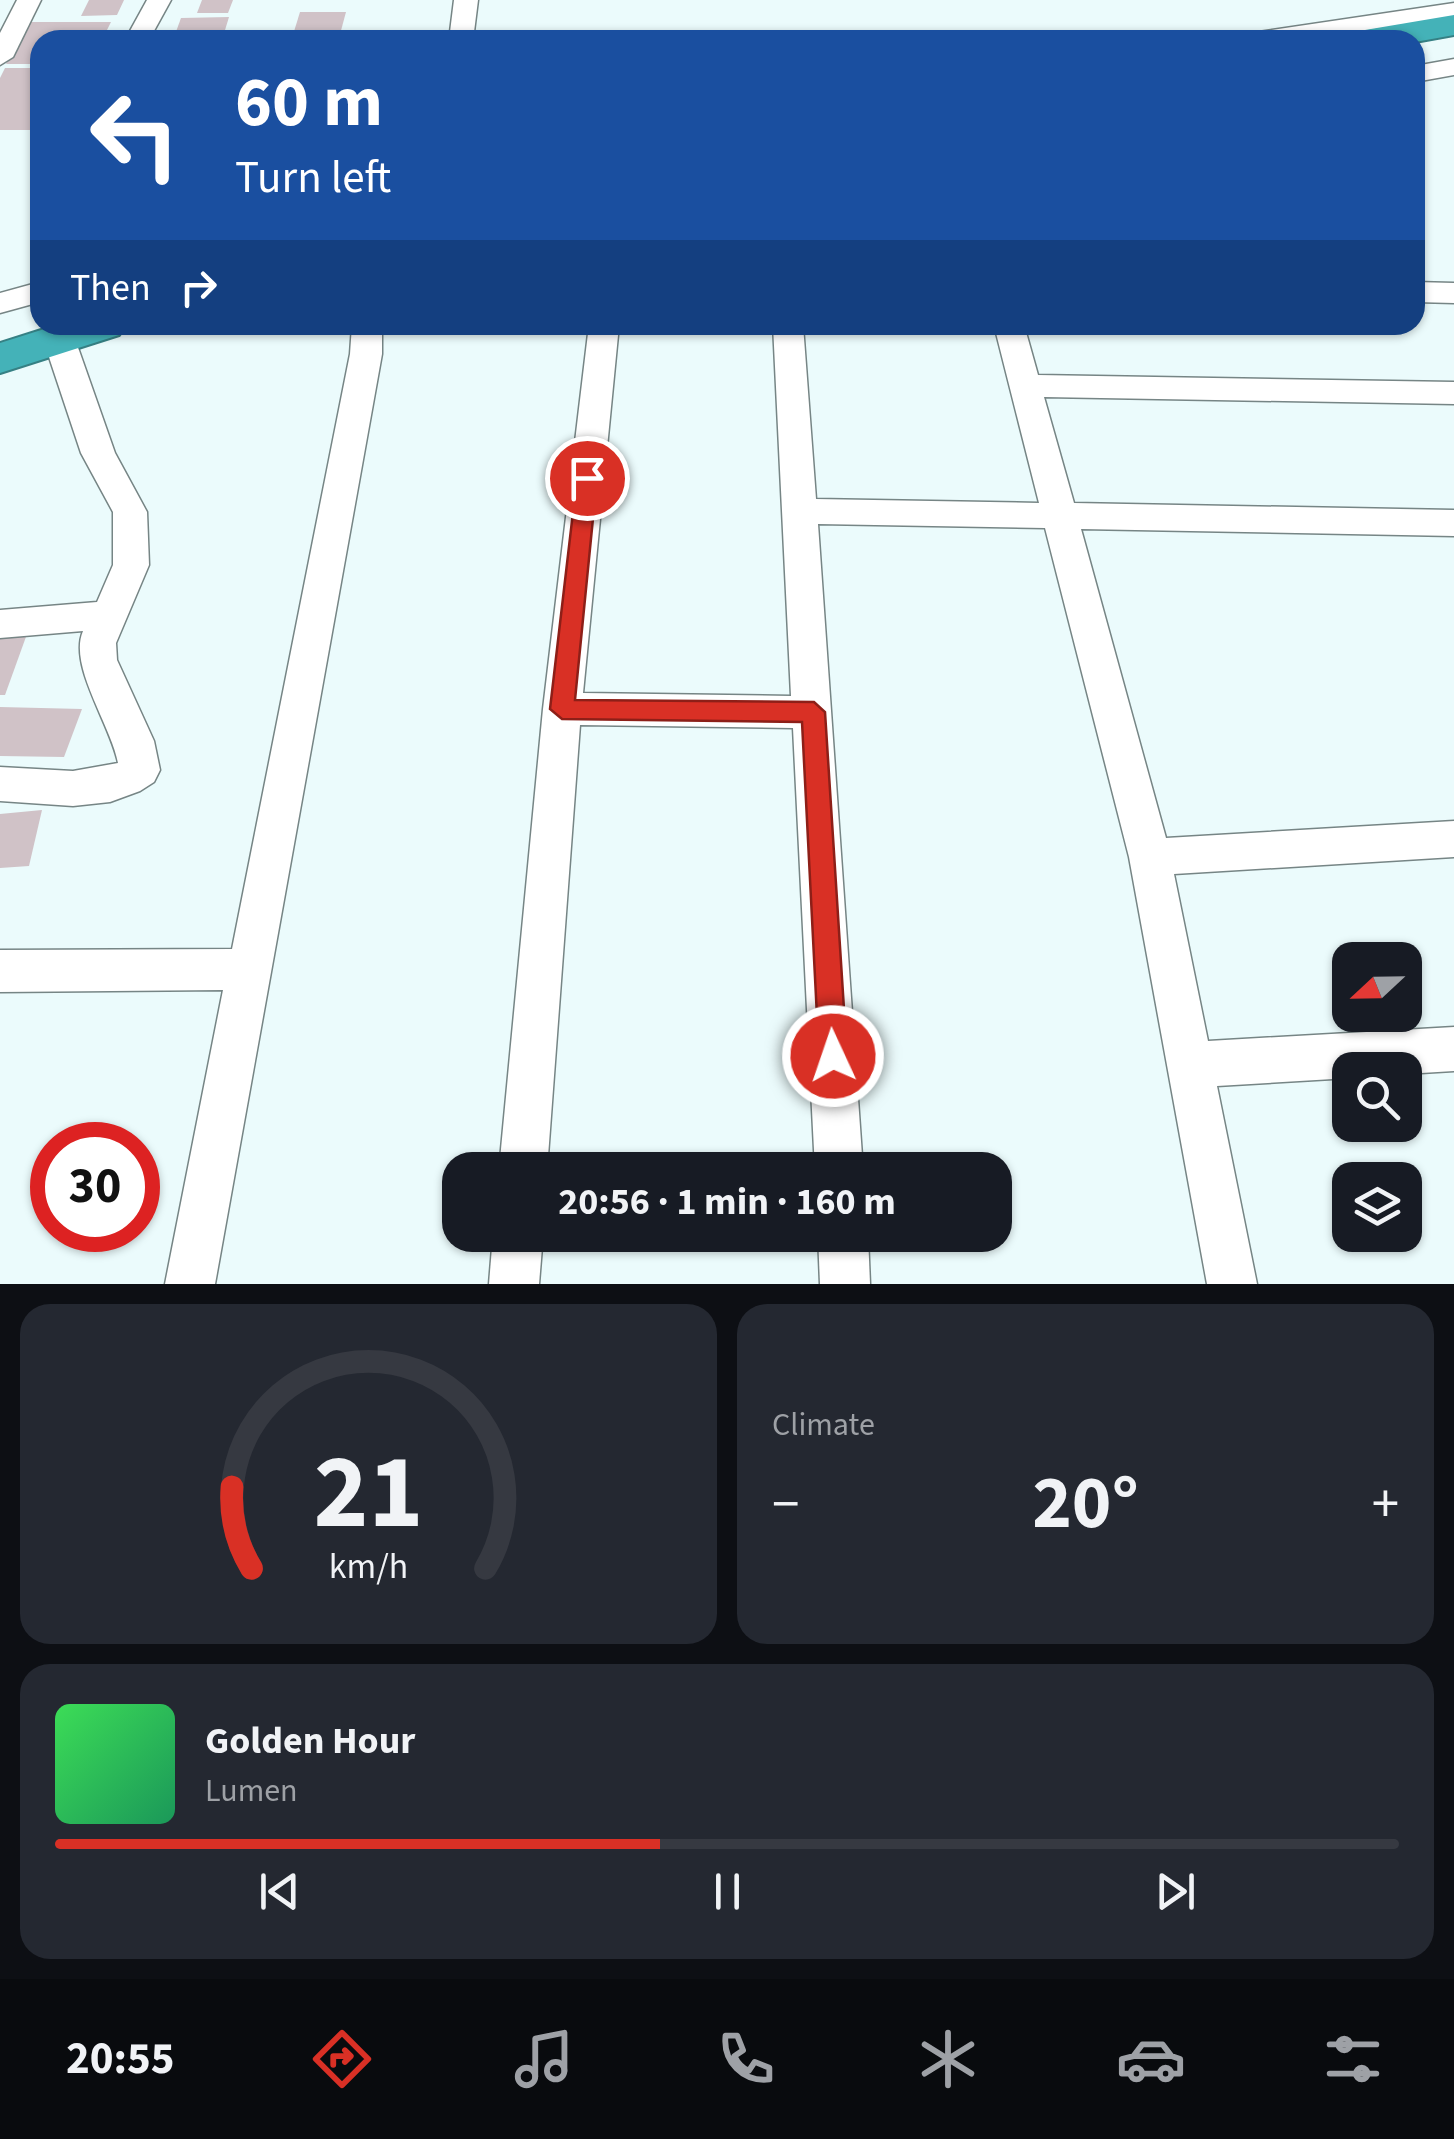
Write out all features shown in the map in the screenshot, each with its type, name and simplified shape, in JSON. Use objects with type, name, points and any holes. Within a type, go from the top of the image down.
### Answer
[{"type":"highway","points":[[1424,30],[1454,25]]},
{"type":"highway","points":[[1425,52],[1454,47]]},
{"type":"highway","points":[[0,325],[30,326]]},
{"type":"highway","points":[[0,358],[36,335]]},
{"type":"street","points":[[142,30],[159,0]]},
{"type":"street","points":[[462,30],[466,0]]},
{"type":"street","points":[[0,57],[18,5]]},
{"type":"street","points":[[1319,30],[1454,10]]},
{"type":"street","points":[[1425,72],[1454,67]]},
{"type":"street","points":[[1425,292],[1454,292]]},
{"type":"street","points":[[0,303],[30,295]]},
{"type":"street","points":[[0,784],[98,786],[132,778],[140,770],[134,740],[98,660],[97,643],[132,566],[130,512],[98,453],[53,335]]},
{"type":"street","points":[[190,1284],[367,335]]},
{"type":"street","points":[[525,1152],[562,709],[603,335]]},
{"type":"street","points":[[789,335],[803,511],[838,1152]]},
{"type":"street","points":[[1012,335],[1150,856],[1232,1284]]},
{"type":"street","points":[[1025,386],[1454,393]]},
{"type":"street","points":[[803,511],[1454,524]]},
{"type":"street","points":[[0,624],[108,615]]},
{"type":"street","points":[[562,709],[814,712]]},
{"type":"street","points":[[1150,856],[1454,839]]},
{"type":"street","points":[[0,971],[250,969]]},
{"type":"street","points":[[1190,1065],[1454,1048]]},
{"type":"street","points":[[514,1284],[517,1252]]},
{"type":"street","points":[[844,1252],[846,1284]]},
{"type":"building","points":[[89,0],[124,0],[117,15],[81,16]]},
{"type":"building","points":[[202,0],[233,0],[228,13],[197,13]]},
{"type":"building","points":[[300,12],[346,12],[341,30],[294,30]]},
{"type":"building","points":[[229,17],[225,30],[177,30],[181,18]]},
{"type":"building","points":[[29,22],[111,22],[107,30],[30,30],[30,64],[6,64]]},
{"type":"building","points":[[5,68],[30,68],[30,130],[0,130],[0,78]]},
{"type":"building","points":[[0,634],[27,634],[5,695],[0,695]]},
{"type":"building","points":[[0,707],[82,709],[64,757],[0,756]]},
{"type":"building","points":[[42,810],[29,866],[0,868],[0,814]]},
{"type":"route","points":[[587,478],[562,709],[814,712],[833,1056]]}]
